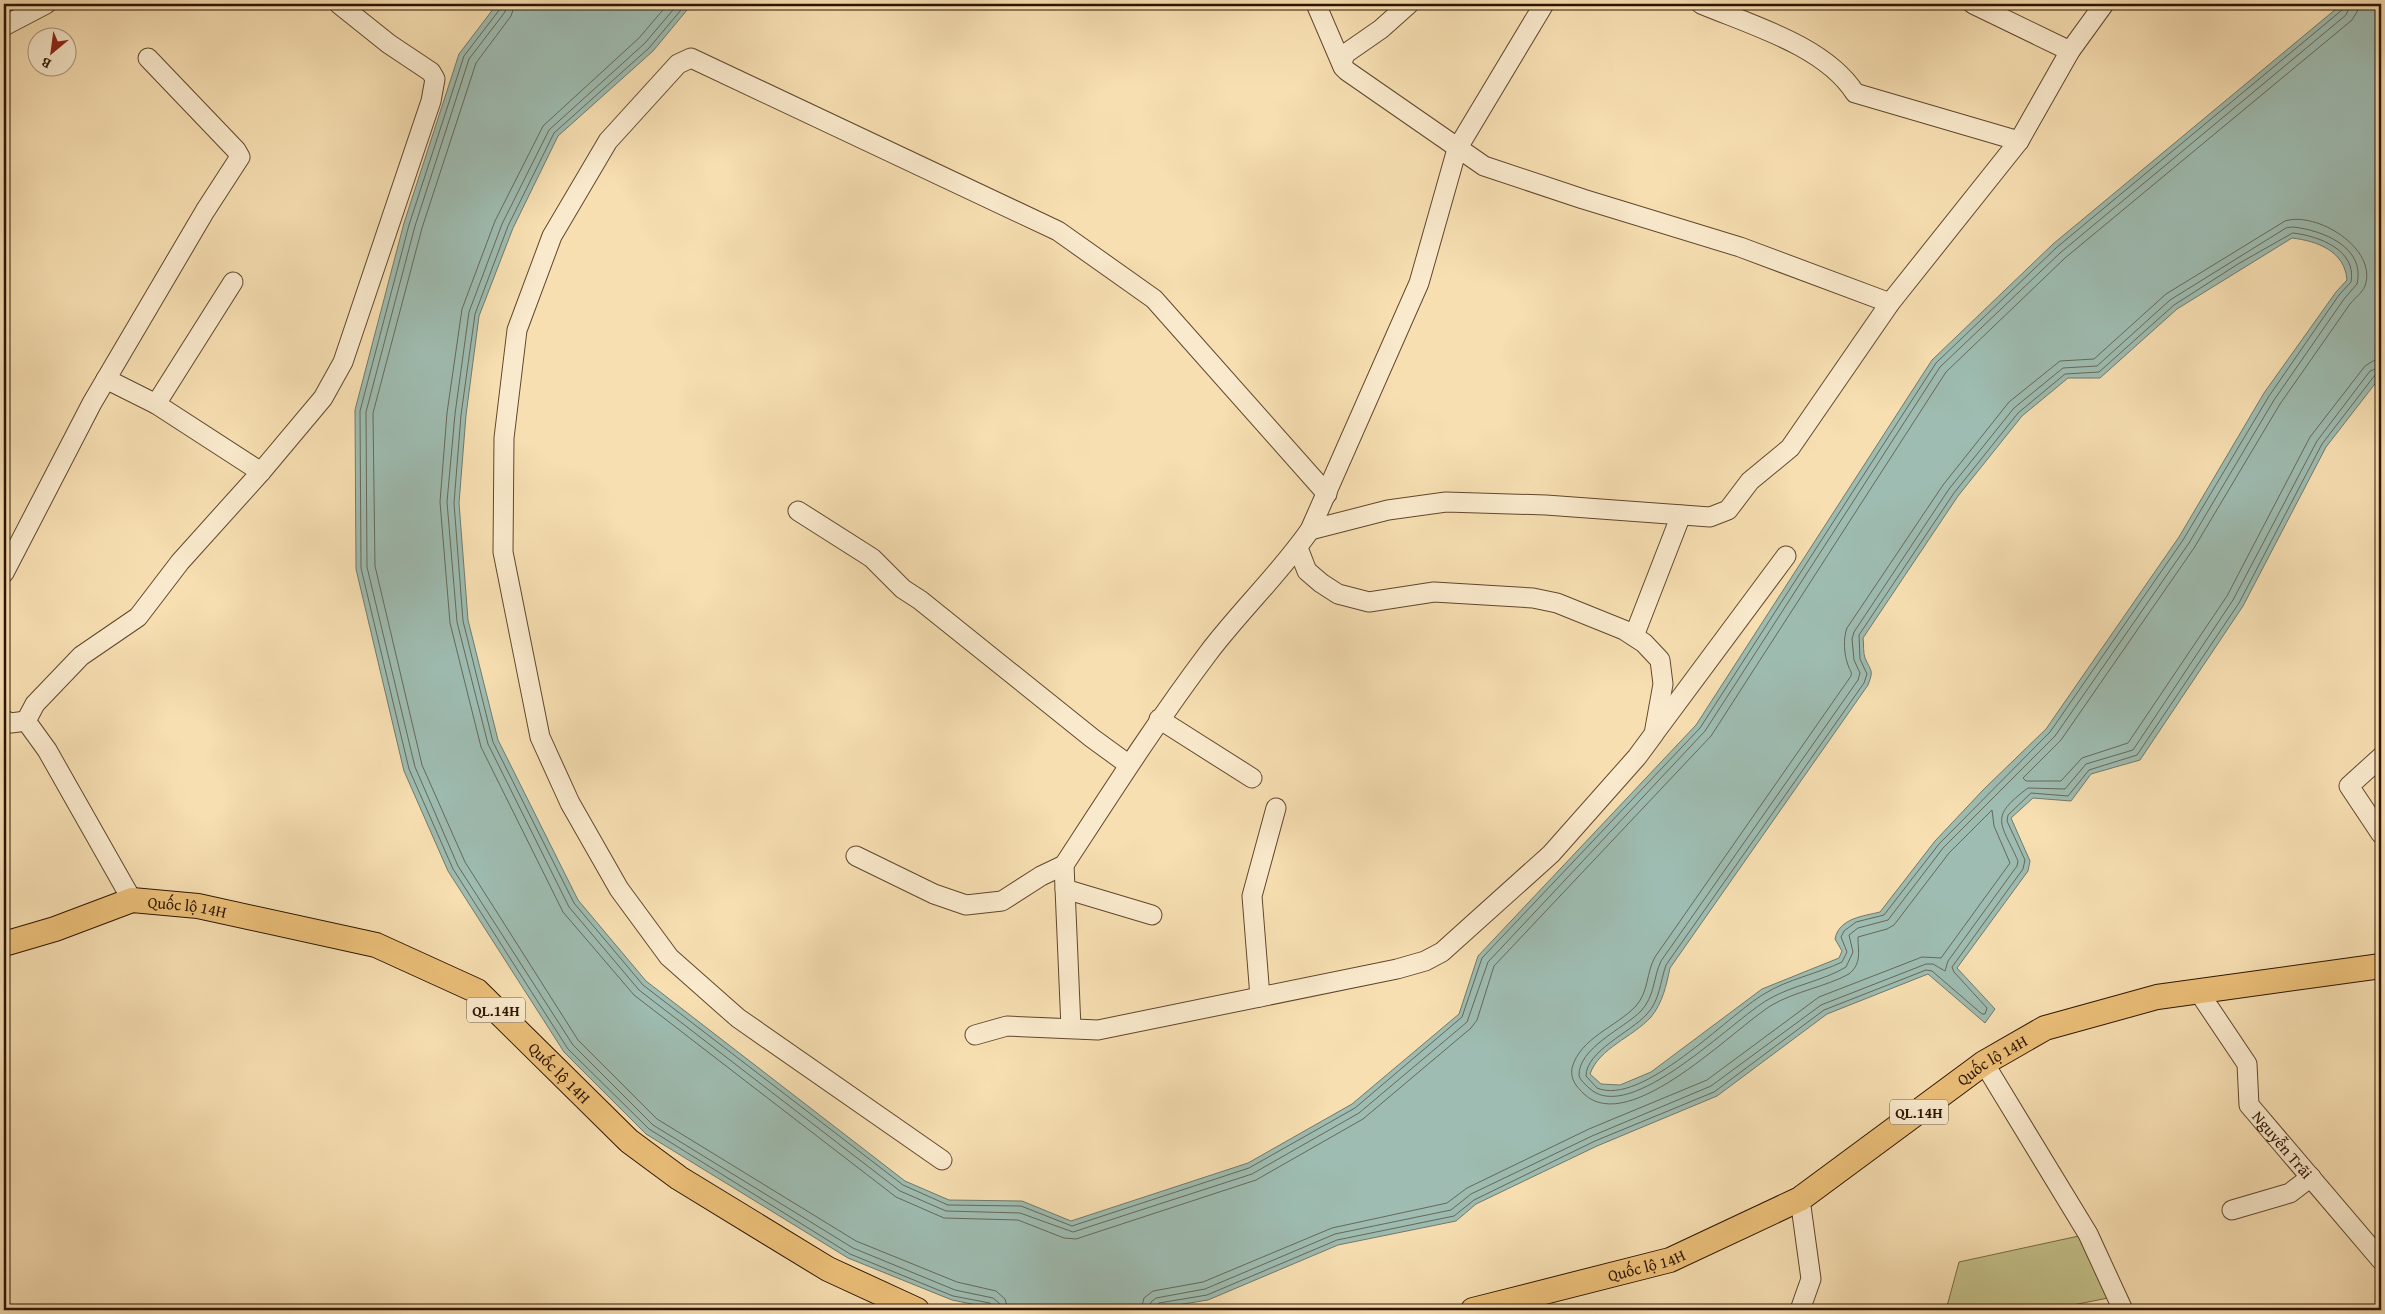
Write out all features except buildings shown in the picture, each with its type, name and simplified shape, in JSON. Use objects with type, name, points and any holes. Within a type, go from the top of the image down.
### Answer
[{"type":"main road","name":"Quốc lộ 14H","points":[[4,944],[55,929],[132,900],[198,906],[376,945],[477,991],[629,1141],[679,1178],[828,1269],[917,1310]]},
{"type":"main road","name":"Quốc lộ 14H","points":[[1473,1310],[1670,1260],[1800,1199],[1984,1063],[2046,1028],[2157,997],[2381,966]]},
{"type":"street","points":[[4,26],[46,4]]},
{"type":"street","points":[[26,721],[35,704],[81,656],[138,617],[180,562],[261,472],[323,398],[343,362],[436,79],[431,72],[389,44],[339,4]]},
{"type":"street","points":[[1316,4],[1347,71],[1484,166],[1583,199],[1740,247],[1890,303]]},
{"type":"street","points":[[1342,62],[1345,54],[1381,29],[1409,4]]},
{"type":"street","points":[[856,856],[934,894],[966,905],[1002,901],[1041,876],[1064,865],[1159,719],[1227,629],[1298,548],[1310,530],[1419,283],[1457,149],[1544,4]]},
{"type":"street","points":[[1701,4],[1801,46],[1846,79],[1855,93],[2019,142]]},
{"type":"street","points":[[1974,4],[2070,51]]},
{"type":"street","points":[[1310,530],[1388,510],[1446,502],[1546,506],[1710,517],[1728,510],[1750,481],[1790,448],[1890,303],[2019,142],[2070,51],[2104,4]]},
{"type":"street","points":[[4,573],[106,379],[205,211],[240,157],[236,150],[148,58]]},
{"type":"street","points":[[942,1160],[738,1018],[669,957],[614,880],[570,803],[540,737],[503,552],[504,438],[517,330],[552,236],[608,142],[678,64],[691,58],[1058,231],[1154,299],[1327,494]]},
{"type":"street","points":[[156,404],[233,282]]},
{"type":"street","points":[[106,379],[156,404],[261,472]]},
{"type":"street","points":[[798,511],[881,565],[903,589],[920,600],[1040,697],[1129,765]]},
{"type":"street","points":[[1634,636],[1680,515]]},
{"type":"street","points":[[1298,548],[1307,571],[1338,594],[1369,602],[1434,592],[1533,598],[1557,603],[1634,636],[1644,643],[1660,660],[1663,684],[1654,734]]},
{"type":"street","points":[[975,1035],[1007,1026],[1098,1030],[1397,969],[1425,961],[1442,952],[1551,854],[1637,757],[1786,556]]},
{"type":"street","points":[[1159,719],[1252,778]]},
{"type":"street","points":[[4,720],[11,723],[26,721]]},
{"type":"street","points":[[26,721],[47,750],[132,900]]},
{"type":"street","points":[[2381,757],[2349,786],[2381,834]]},
{"type":"street","points":[[1260,997],[1252,896],[1276,808]]},
{"type":"street","points":[[1064,865],[1071,1028]]},
{"type":"street","points":[[1065,889],[1152,916]]},
{"type":"street","name":"Nguyễn Trãi","points":[[2198,991],[2247,1064],[2249,1105],[2381,1260]]},
{"type":"street","points":[[1984,1063],[2088,1234],[2123,1310]]},
{"type":"street","points":[[2232,1210],[2290,1193],[2311,1177]]},
{"type":"street","points":[[1800,1199],[1811,1279],[1800,1310]]},
{"type":"shaded area","points":[[2088,1234],[2118,1296],[2048,1310],[1946,1310],[1959,1262]]},
{"type":"water","points":[[497,4],[692,4],[653,51],[558,136],[513,228],[479,316],[466,415],[459,503],[468,620],[498,740],[578,900],[646,981],[905,1181],[949,1200],[1022,1201],[1071,1221],[1248,1163],[1352,1104],[1459,1014],[1478,956],[1696,725],[1932,360],[2053,244],[2342,4],[2381,4],[2381,376],[2326,447],[2243,606],[2140,760],[2091,774],[2071,801],[2033,798],[2011,818],[2030,861],[2028,871],[1957,968],[1995,1009],[1985,1023],[1928,974],[1827,1014],[1717,1096],[1597,1146],[1476,1204],[1456,1221],[1338,1245],[1208,1300],[1146,1310],[1001,1310],[952,1300],[848,1258],[646,1134],[564,1052],[448,871],[404,771],[356,569],[355,410],[404,223],[459,54]],"holes":[[[2292,238],[2320,245],[2335,255],[2345,270],[2347,280],[2336,292],[2264,393],[2179,537],[2046,729],[1984,789],[1935,841],[1880,912],[1853,919],[1841,926],[1835,939],[1842,951],[1839,958],[1762,989],[1651,1072],[1620,1085],[1601,1084],[1590,1074],[1594,1065],[1609,1050],[1651,1017],[1664,994],[1670,968],[1868,685],[1871,673],[1864,656],[1863,638],[1958,496],[2022,416],[2068,378],[2100,378],[2177,309]]]}]
